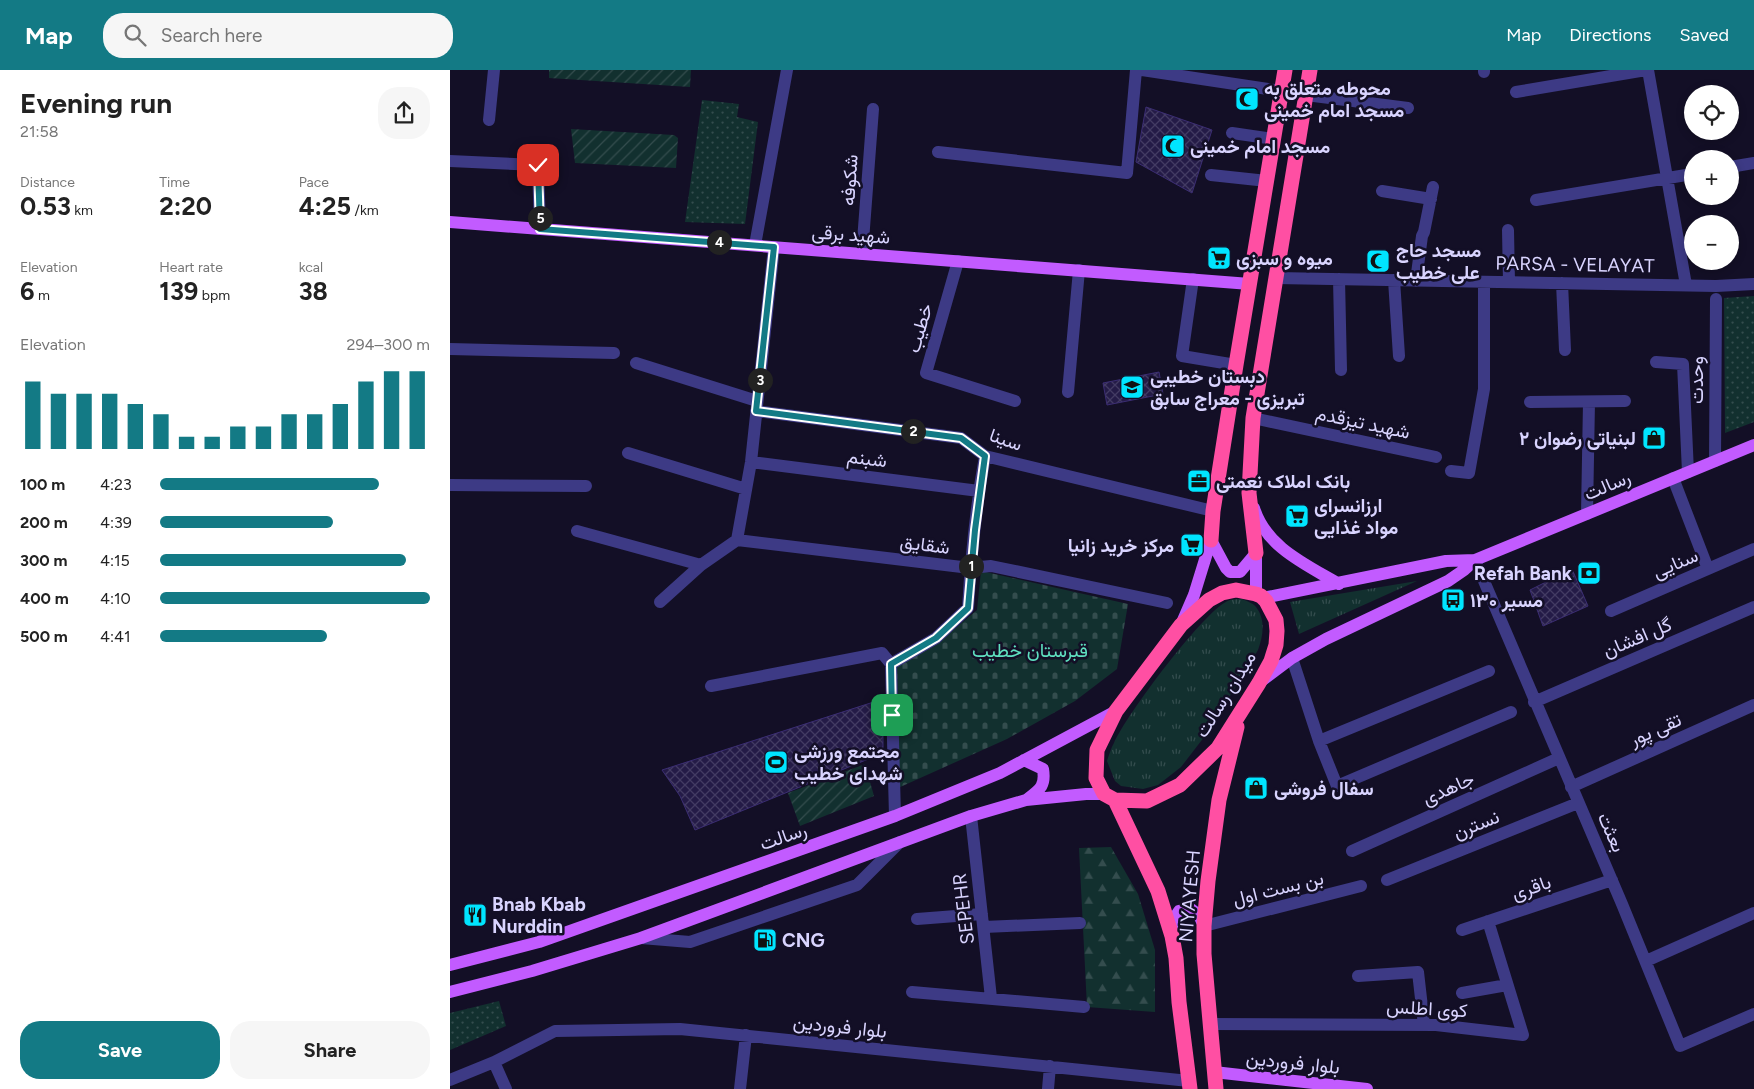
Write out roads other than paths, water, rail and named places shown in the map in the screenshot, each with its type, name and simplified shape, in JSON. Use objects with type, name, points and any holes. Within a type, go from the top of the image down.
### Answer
[{"type":"highway","points":[[1211,540],[1213,510],[1285,70]]},
{"type":"highway","points":[[1256,552],[1249,493],[1253,418],[1310,70]]},
{"type":"highway","points":[[1110,797],[1096,778],[1097,750],[1116,711],[1181,624],[1209,600],[1222,593],[1236,590],[1259,596]]},
{"type":"highway","name":"میدان رسالت","points":[[1110,797],[1146,801],[1180,786],[1218,748],[1259,684],[1271,661],[1276,645],[1276,620],[1271,609],[1259,596]]},
{"type":"highway","name":"NIYAYESH","points":[[1216,1089],[1204,954],[1204,926],[1219,800],[1242,710]]},
{"type":"highway","name":"NIYAYESH","points":[[1110,797],[1158,892],[1172,936],[1190,1085]]},
{"type":"main road","name":"شهید برقی","points":[[450,222],[1250,284]]},
{"type":"main road","name":"رسالت","points":[[1259,684],[1292,658],[1326,639],[1448,581],[1475,560],[1754,445]]},
{"type":"main road","points":[[1249,493],[1256,514],[1268,536],[1289,555],[1338,584]]},
{"type":"main road","points":[[1211,540],[1230,572],[1240,572],[1256,552]]},
{"type":"main road","points":[[1181,624],[1194,595],[1211,540]]},
{"type":"main road","points":[[1256,552],[1259,596]]},
{"type":"main road","name":"رسالت","points":[[1259,596],[1338,584],[1446,561],[1475,560]]},
{"type":"main road","name":"رسالت","points":[[450,965],[539,942],[895,816],[1000,773],[1116,711]]},
{"type":"main road","points":[[1024,760],[1043,769],[1045,778],[1040,790],[1026,800]]},
{"type":"main road","points":[[450,992],[532,971],[641,938],[971,816],[1026,800],[1086,794],[1110,797]]},
{"type":"main road","points":[[1172,936],[1173,920],[1179,911],[1191,909],[1199,915],[1204,926]]},
{"type":"main road","name":"بلوار فروردین","points":[[1214,1072],[1367,1089]]},
{"type":"street","points":[[489,120],[494,70]]},
{"type":"street","points":[[755,245],[787,70]]},
{"type":"street","points":[[938,152],[1127,173],[1136,70]]},
{"type":"street","points":[[1142,70],[1281,91]]},
{"type":"street","points":[[1516,92],[1647,70],[1686,285]]},
{"type":"street","points":[[1306,95],[1408,108]]},
{"type":"street","name":"شکوفه","points":[[862,254],[873,109]]},
{"type":"street","points":[[1232,133],[1274,139]]},
{"type":"street","points":[[450,161],[538,165],[540,229]]},
{"type":"street","points":[[1739,166],[1754,163]]},
{"type":"street","points":[[1211,175],[1267,181]]},
{"type":"street","points":[[1536,200],[1684,175]]},
{"type":"street","points":[[1382,191],[1432,193],[1422,236],[1416,280]]},
{"type":"street","points":[[1508,230],[1509,282]]},
{"type":"street","points":[[660,602],[700,565],[736,540],[751,462],[774,247]]},
{"type":"street","name":"خطیب","points":[[958,261],[926,373],[1015,401]]},
{"type":"street","points":[[1068,392],[1079,270]]},
{"type":"street","name":"PARSA - VELAYAT","points":[[1276,278],[1686,285],[1754,284]]},
{"type":"street","points":[[1192,279],[1182,356],[1236,365]]},
{"type":"street","points":[[1339,279],[1341,370]]},
{"type":"street","points":[[1394,280],[1399,356]]},
{"type":"street","points":[[1451,471],[1469,473],[1484,389],[1484,282]]},
{"type":"street","points":[[1562,283],[1565,350]]},
{"type":"street","name":"وحدت","points":[[1715,461],[1716,299]]},
{"type":"street","points":[[450,349],[614,353]]},
{"type":"street","points":[[1656,362],[1683,364],[1688,472]]},
{"type":"street","name":"سینا","points":[[636,363],[757,406],[961,438],[985,456],[1213,510]]},
{"type":"street","points":[[1530,402],[1625,401]]},
{"type":"street","points":[[1587,514],[1589,402]]},
{"type":"street","name":"شهید تیزقدم","points":[[1253,418],[1436,457]]},
{"type":"street","points":[[628,454],[746,489]]},
{"type":"street","points":[[891,664],[936,638],[968,608],[970,568],[985,456]]},
{"type":"street","name":"شبنم","points":[[751,462],[979,491]]},
{"type":"street","points":[[1673,478],[1708,569]]},
{"type":"street","points":[[450,485],[586,486]]},
{"type":"street","points":[[577,531],[700,565]]},
{"type":"street","name":"شقایق","points":[[736,540],[970,568],[991,566],[1167,603]]},
{"type":"street","name":"سنایی","points":[[1611,611],[1754,549]]},
{"type":"street","name":"بعثت","points":[[1475,560],[1534,702],[1612,880],[1680,1046],[1754,1014]]},
{"type":"street","name":"گل افشان","points":[[1534,702],[1754,607]]},
{"type":"street","points":[[711,686],[882,654],[891,664],[895,816]]},
{"type":"street","points":[[1292,658],[1319,741],[1337,786],[1511,712]]},
{"type":"street","points":[[1319,741],[1489,671]]},
{"type":"street","name":"تقی پور","points":[[1571,786],[1754,705]]},
{"type":"street","name":"جاهدی","points":[[1352,851],[1559,758]]},
{"type":"street","name":"نسترن","points":[[1387,880],[1578,803]]},
{"type":"street","name":"SEPEHR","points":[[971,816],[991,998]]},
{"type":"street","points":[[641,938],[690,942],[857,884],[900,842]]},
{"type":"street","name":"باقری","points":[[1462,930],[1612,880]]},
{"type":"street","name":"بن بست اول","points":[[1204,926],[1361,886]]},
{"type":"street","points":[[1646,961],[1754,913]]},
{"type":"street","points":[[917,919],[1080,923]]},
{"type":"street","name":"کوی اطلس","points":[[1210,1024],[1436,1025],[1523,1036],[1488,922]]},
{"type":"street","points":[[1358,976],[1418,972],[1424,1025]]},
{"type":"street","points":[[1462,993],[1507,985]]},
{"type":"street","points":[[912,992],[1084,1007]]},
{"type":"street","name":"بلوار فروردین","points":[[450,1080],[494,1062],[555,1031],[680,1029],[1050,1066],[1190,1085]]},
{"type":"street","points":[[740,1089],[746,1035]]},
{"type":"street","points":[[494,1062],[506,1089]]},
{"type":"street","points":[[1048,1089],[1050,1066]]},
{"type":"place","name":"محوطه متعلق به مسجد امام خمینی","points":[[1247,99]]},
{"type":"place","name":"مسجد امام خمینی","points":[[1173,146]]},
{"type":"place","name":"میوه و سبزی","points":[[1219,258]]},
{"type":"place","name":"مسجد حاج علی خطیب","points":[[1378,261]]},
{"type":"place","name":"دبستان خطیبی تبریزی - معراج سابق","points":[[1132,387]]},
{"type":"place","name":"لبنیاتی رضوان ۲","points":[[1654,438]]},
{"type":"place","name":"بانک املاک نعمتی","points":[[1199,481]]},
{"type":"place","name":"ارزانسرای مواد غذایی","points":[[1297,516]]},
{"type":"place","name":"مرکز خرید زانیا","points":[[1192,545]]},
{"type":"place","name":"Refah Bank","points":[[1589,573]]},
{"type":"place","name":"مسیر ۱۳۰","points":[[1453,600]]},
{"type":"place","name":"مجتمع ورزشی شهدای خطیب","points":[[776,762]]},
{"type":"place","name":"سفال فروشی","points":[[1256,788]]},
{"type":"place","name":"Bnab Kbab Nurddin","points":[[475,915]]},
{"type":"place","name":"CNG","points":[[765,940]]},
{"type":"park label","name":"قبرستان خطیب","points":[[1030,650]]}]
